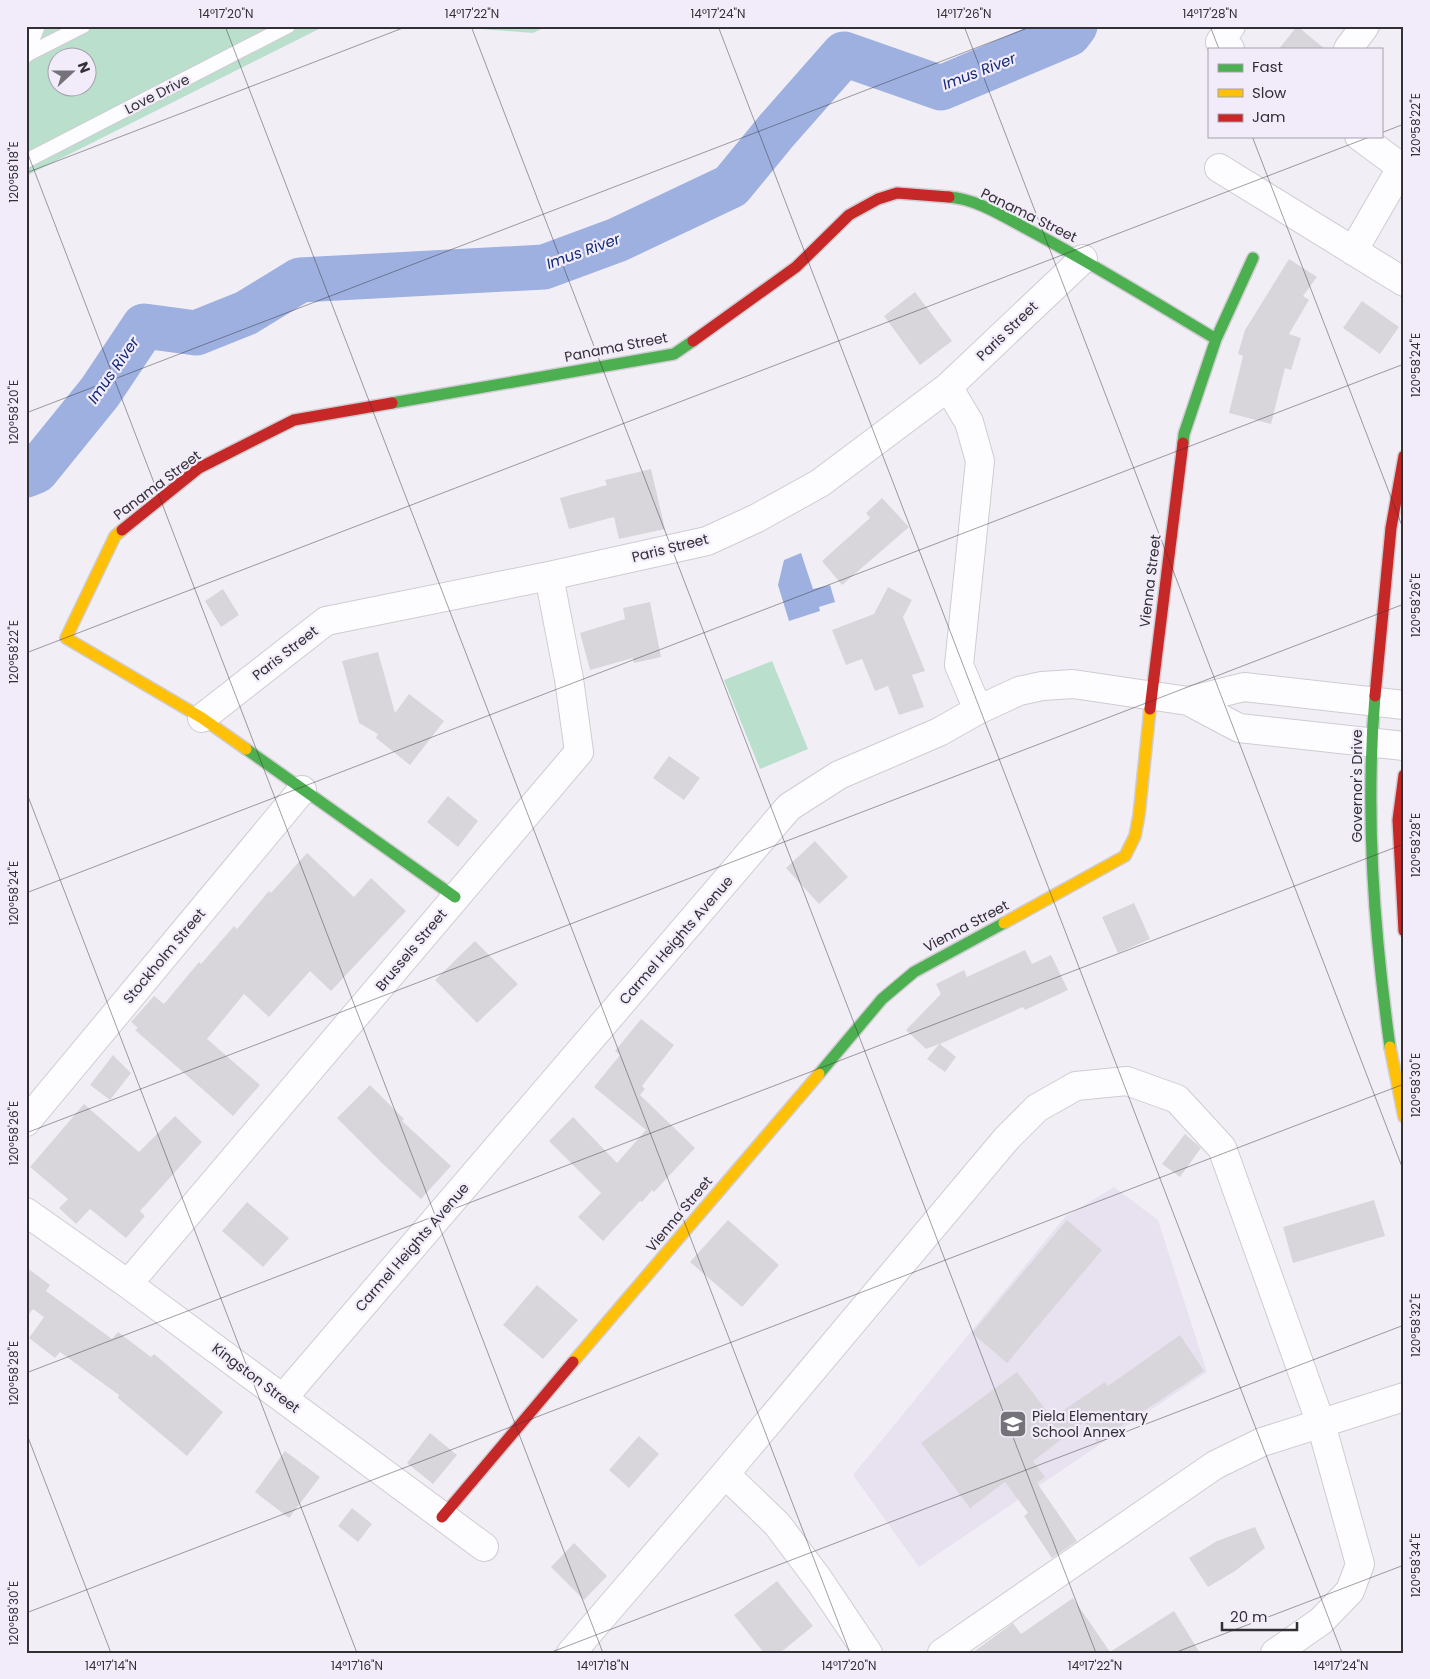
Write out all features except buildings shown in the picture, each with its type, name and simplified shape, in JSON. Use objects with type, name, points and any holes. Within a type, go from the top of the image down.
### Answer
[{"type":"main road","name":"Panama Street","points":[[202,718],[66,638],[115,536],[199,468],[294,420],[674,354],[796,267],[849,215],[878,198],[897,193],[960,198],[992,211],[1083,259],[1216,339]]},
{"type":"main road","name":"Vienna Street","points":[[442,1517],[882,999],[914,972],[1126,856],[1135,836],[1138,815],[1184,434],[1216,339],[1253,258]]},
{"type":"main road","name":"Governor's Drive","points":[[1402,1106],[1382,989],[1375,920],[1371,823],[1371,743],[1391,528],[1404,456]]},
{"type":"main road","points":[[202,718],[455,897]]},
{"type":"main road","points":[[1404,775],[1398,820],[1404,931]]},
{"type":"street","points":[[1229,48],[1220,42],[1231,26]]},
{"type":"street","points":[[1349,48],[1365,26]]},
{"type":"street","points":[[1352,251],[1402,165],[1362,138]]},
{"type":"street","points":[[1219,168],[1404,282]]},
{"type":"street","name":"Paris Street","points":[[202,718],[326,621],[549,576],[707,541],[757,518],[820,483],[948,387],[1083,259]]},
{"type":"street","points":[[948,387],[969,422],[980,461],[959,665],[978,710]]},
{"type":"street","name":"Brussels Street","points":[[128,1284],[579,752],[569,678],[549,576]]},
{"type":"street","name":"Carmel Heights Avenue","points":[[283,1398],[790,807],[839,775],[939,732],[978,710],[1019,691],[1042,686],[1073,684],[1188,701],[1239,728],[1404,746]]},
{"type":"street","name":"Carmel Heights Avenue","points":[[1188,701],[1244,687],[1404,705]]},
{"type":"street","name":"Stockholm Street","points":[[26,1122],[302,790]]},
{"type":"street","points":[[571,1653],[726,1474],[1007,1138],[1037,1108],[1076,1086],[1128,1081],[1177,1099],[1222,1148],[1321,1424],[1360,1564],[1350,1591],[1320,1621],[1275,1653]]},
{"type":"street","name":"Kingston Street","points":[[26,1212],[128,1284],[484,1548]]},
{"type":"street","points":[[942,1653],[1215,1466],[1262,1442],[1404,1397]]},
{"type":"street","points":[[726,1474],[778,1524],[819,1580],[868,1653]]},
{"type":"lane","points":[[26,55],[38,26]]},
{"type":"lane","points":[[26,55],[83,26]]},
{"type":"lane","name":"Love Drive","points":[[26,161],[288,26]]},
{"type":"shaded area","name":"Piela Elementary School Annex","points":[[1114,1187],[1158,1220],[1207,1372],[919,1567],[853,1475],[1065,1217]]},
{"type":"green space","points":[[26,26],[325,26],[26,176]]},
{"type":"green space","points":[[443,26],[547,26],[533,33]]},
{"type":"green space","points":[[772,661],[808,749],[760,769],[724,680]]},
{"type":"water","points":[[801,553],[813,589],[830,585],[835,602],[819,607],[820,611],[789,621],[778,585],[784,560]]},
{"type":"waterway","name":"Imus River","points":[[26,475],[36,471],[100,392],[144,326],[196,333],[246,313],[300,280],[544,267],[617,240],[731,186],[844,54],[941,88],[1069,34],[1075,26]]},
{"type":"traffic: fast","points":[[949,197],[970,201],[1000,214],[1100,270],[1216,339]]},
{"type":"traffic: fast","points":[[1183,443],[1184,434],[1216,339],[1253,258]]},
{"type":"traffic: fast","points":[[392,403],[674,354],[693,341]]},
{"type":"traffic: fast","points":[[1375,696],[1372,740],[1371,828],[1376,916],[1390,1047]]},
{"type":"traffic: fast","points":[[246,749],[455,897]]},
{"type":"traffic: fast","points":[[819,1074],[882,999],[914,972],[1004,923]]},
{"type":"traffic: slow","points":[[122,530],[115,536],[66,638],[202,718],[246,749]]},
{"type":"traffic: slow","points":[[1004,923],[1125,856],[1135,836],[1139,815],[1150,709]]},
{"type":"traffic: slow","points":[[1390,1047],[1404,1117]]},
{"type":"traffic: slow","points":[[573,1362],[819,1074]]},
{"type":"traffic: jam","points":[[693,341],[796,267],[849,215],[878,199],[897,193],[949,197]]},
{"type":"traffic: jam","points":[[122,530],[199,468],[294,420],[392,403]]},
{"type":"traffic: jam","points":[[1150,709],[1183,443]]},
{"type":"traffic: jam","points":[[1375,696],[1391,528],[1404,456]]},
{"type":"traffic: jam","points":[[1404,775],[1398,820],[1404,931]]},
{"type":"traffic: jam","points":[[442,1517],[573,1362]]},
{"type":"place","name":"Piela Elementary School Annex","points":[[1013,1424]]}]
